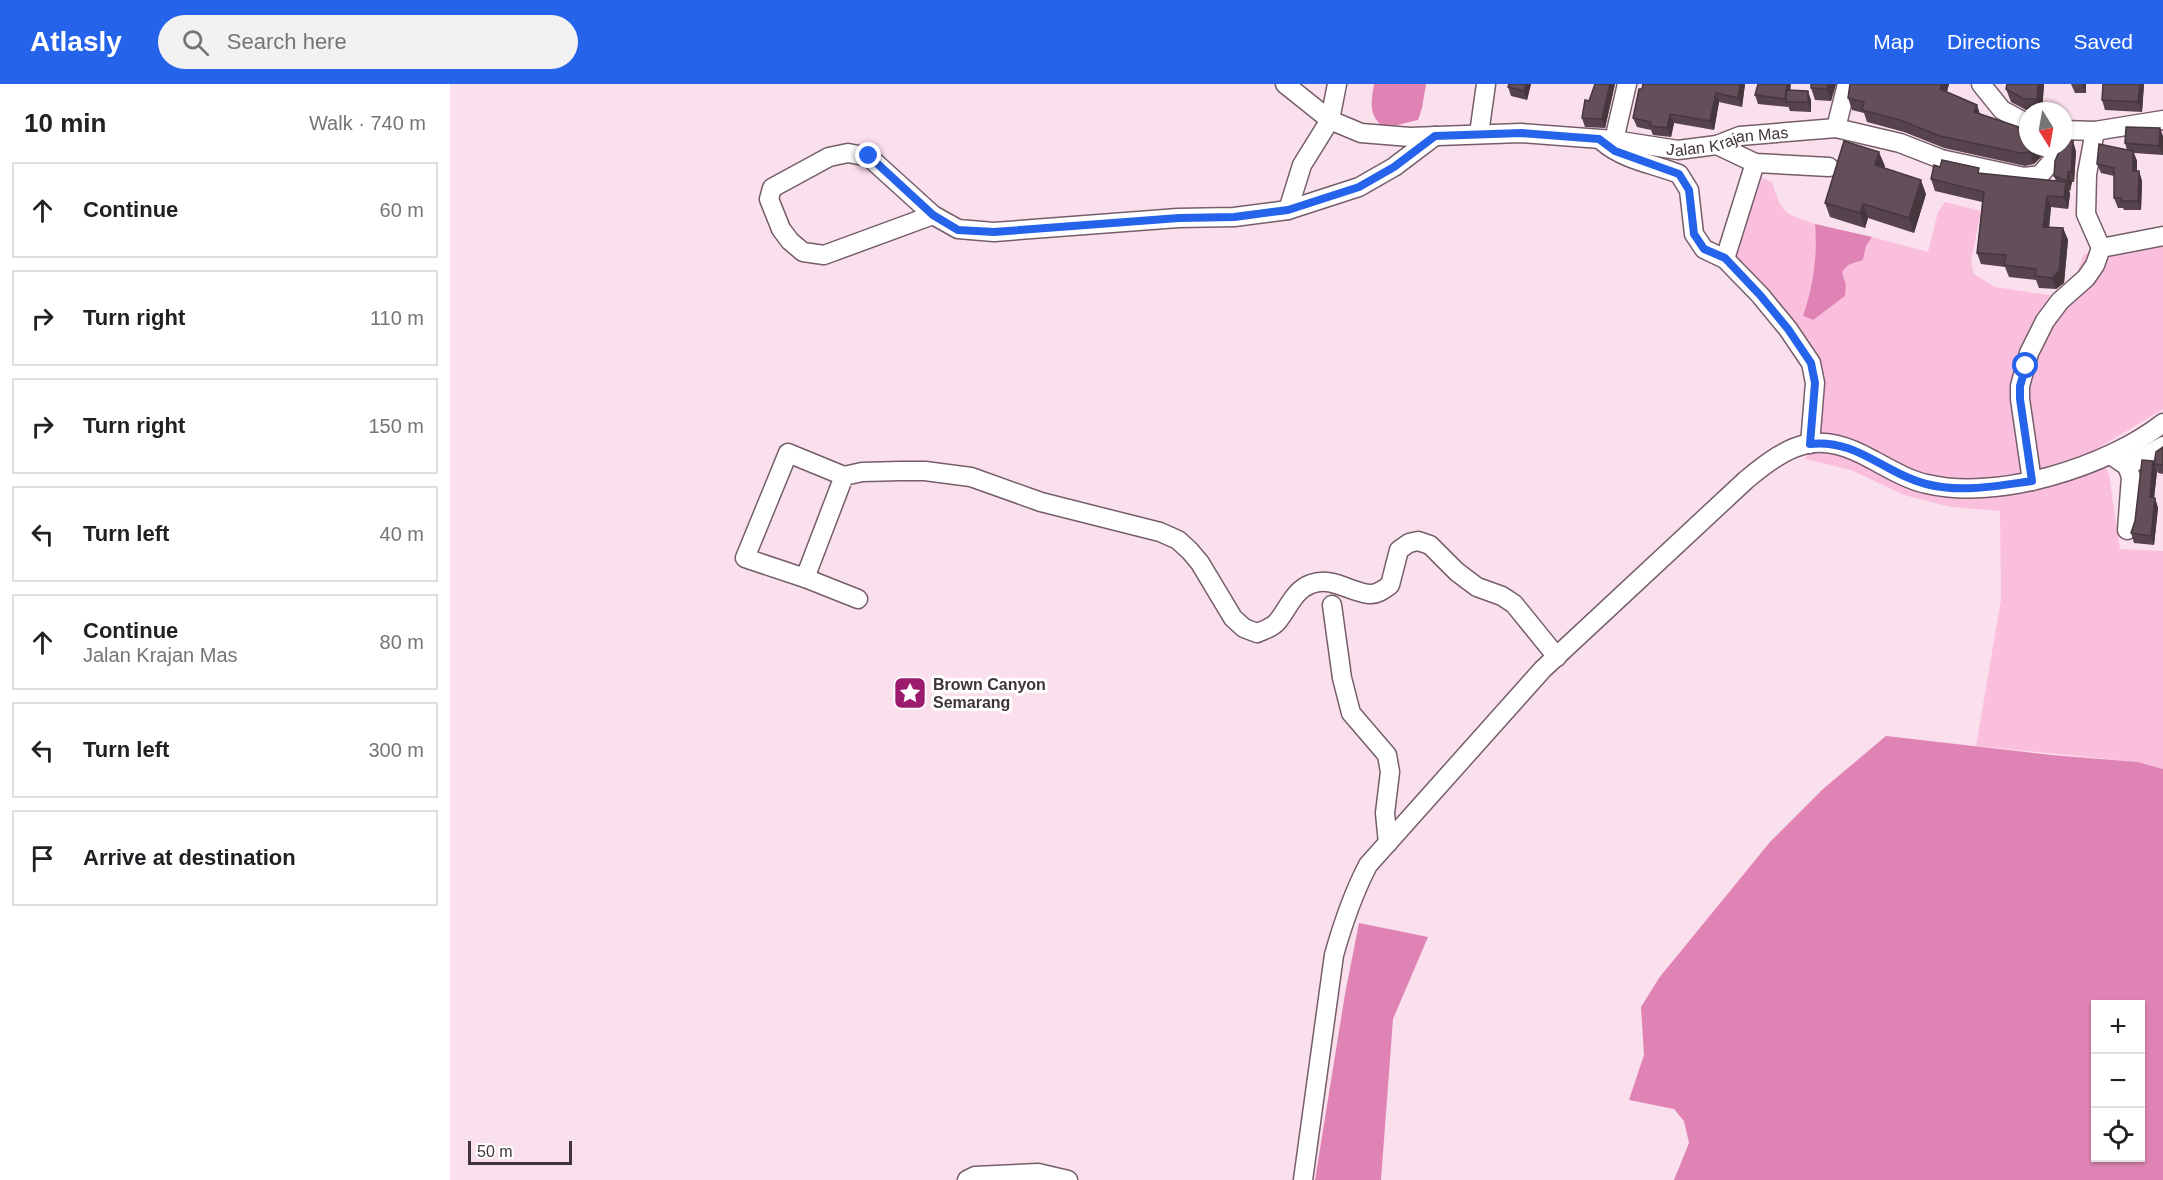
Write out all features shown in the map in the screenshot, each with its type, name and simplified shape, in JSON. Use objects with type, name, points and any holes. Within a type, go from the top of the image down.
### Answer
[{"type":"street","name":"Jalan Krajan Mas","points":[[1285,84],[1330,120],[1361,133],[1410,137],[1521,133],[1607,140],[1678,150],[1717,145],[1740,136],[1836,128],[1900,143],[1950,161],[2024,177],[2040,175],[2052,161],[2053,156]]},
{"type":"street","points":[[1288,210],[1302,165],[1330,120],[1337,84]]},
{"type":"street","points":[[1479,134],[1486,84]]},
{"type":"street","points":[[1627,84],[1607,140],[1615,151],[1679,174],[1689,190],[1694,234],[1704,249],[1725,258],[1760,295],[1788,329],[1811,363],[1815,383],[1810,444]]},
{"type":"street","points":[[1836,128],[1847,84]]},
{"type":"street","points":[[1981,84],[2002,110],[2019,119]]},
{"type":"street","points":[[2073,130],[2095,131],[2163,120]]},
{"type":"street","points":[[2032,481],[2020,386],[2029,353],[2045,321],[2060,301],[2096,266],[2101,248],[2086,214],[2087,174],[2095,131]]},
{"type":"street","points":[[933,215],[824,255],[802,252],[790,241],[781,229],[769,199],[772,188],[783,181],[830,157],[848,153],[869,156],[933,215],[958,230],[994,232],[1179,218],[1234,217],[1288,210],[1359,187],[1394,167],[1435,136]]},
{"type":"street","points":[[1717,145],[1755,163],[1829,167]]},
{"type":"street","points":[[1725,258],[1755,163]]},
{"type":"street","points":[[2101,248],[2163,236]]},
{"type":"street","points":[[1303,1180],[1334,955],[1355,890],[1368,865],[1557,657],[1746,480],[1772,458],[1790,448],[1827,442],[1847,446],[1893,471],[1925,484],[1951,488],[1978,488],[2032,481],[2111,455],[2146,436],[2163,423]]},
{"type":"street","points":[[2127,466],[2163,446]]},
{"type":"street","points":[[858,599],[745,558],[788,453],[844,476],[862,472],[925,471],[971,477],[1041,502],[1160,532],[1178,540],[1190,551],[1200,563],[1233,618],[1244,628],[1257,633],[1276,623],[1301,589],[1325,582],[1340,584],[1370,594],[1382,591],[1390,585],[1399,550],[1409,543],[1418,542],[1430,545],[1477,587],[1502,596],[1514,604],[1557,657]]},
{"type":"street","points":[[2111,455],[2127,466],[2131,477],[2127,530]]},
{"type":"street","points":[[805,578],[844,476]]},
{"type":"street","points":[[1332,605],[1342,678],[1351,713],[1387,755],[1390,772],[1385,813],[1388,843]]},
{"type":"street","points":[[967,1180],[975,1176],[1012,1177],[1038,1173],[1068,1180]]},
{"type":"shaded area","points":[[1374,84],[1426,84],[1418,120],[1385,128],[1373,114]]},
{"type":"shaded area","points":[[1760,177],[1772,182],[1779,201],[1786,211],[1815,224],[1817,247],[1815,271],[1803,316],[1812,320],[1845,296],[1846,285],[1842,272],[1848,265],[1863,260],[1866,246],[1872,237],[1928,252],[1938,212],[1945,202],[1981,211],[1971,261],[1974,274],[1995,287],[2068,298],[2084,254],[2124,251],[2163,244],[2163,409],[2097,449],[2109,475],[2120,549],[2163,551],[2163,769],[2138,762],[1976,746],[2001,600],[2000,511],[1951,507],[1904,495],[1851,470],[1805,459],[1822,419],[1822,400],[1815,358],[1739,265],[1735,251],[1753,192]]},
{"type":"shaded area","points":[[1815,224],[1872,237],[1866,246],[1863,260],[1848,265],[1842,272],[1846,285],[1845,296],[1813,320],[1803,316],[1814,271]]},
{"type":"shaded area","points":[[1886,736],[2051,755],[2138,762],[2163,769],[2163,1180],[1674,1180],[1689,1143],[1684,1121],[1674,1109],[1629,1100],[1644,1055],[1641,1007],[1659,978],[1770,842],[1823,789]]},
{"type":"shaded area","points":[[1359,923],[1428,937],[1393,1019],[1381,1180],[1315,1180],[1345,994]]},
{"type":"building","points":[[1509,84],[1526,84],[1524,91],[1508,87]]},
{"type":"building","points":[[1595,84],[1610,84],[1602,119],[1582,118],[1585,100],[1589,101]]},
{"type":"building","points":[[1643,84],[1740,84],[1738,98],[1716,93],[1710,121],[1670,114],[1667,128],[1650,126],[1651,122],[1633,118],[1639,89],[1642,89]]},
{"type":"building","points":[[1758,84],[1787,84],[1785,99],[1755,95]]},
{"type":"building","points":[[1811,84],[1828,84],[1827,89],[1811,88]]},
{"type":"building","points":[[1850,84],[1941,84],[1940,89],[1977,105],[1974,112],[2019,127],[2019,153],[1940,136],[1900,120],[1862,110],[1864,102],[1848,98]]},
{"type":"building","points":[[2007,84],[2038,84],[2037,99],[2024,99],[2006,89]]},
{"type":"building","points":[[2103,84],[2140,84],[2138,102],[2102,100]]},
{"type":"building","points":[[1787,90],[1808,91],[1808,102],[1786,102]]},
{"type":"building","points":[[2126,127],[2160,128],[2159,146],[2125,143]]},
{"type":"building","points":[[1844,141],[1879,152],[1875,165],[1921,180],[1909,218],[1863,204],[1860,213],[1825,203]]},
{"type":"building","points":[[2099,144],[2133,151],[2133,171],[2139,171],[2138,201],[2121,201],[2121,198],[2114,198],[2114,168],[2097,164]]},
{"type":"building","points":[[2057,156],[2072,156],[2071,172],[2068,172],[2067,181],[2054,176]]},
{"type":"building","points":[[1942,160],[1979,168],[1978,173],[2066,182],[2064,197],[2047,196],[2043,227],[2063,228],[2059,271],[2052,278],[2035,276],[2036,269],[2004,265],[2006,255],[1977,253],[1984,192],[1931,179],[1934,165],[1940,167]]},
{"type":"building","points":[[2163,447],[2163,465],[2154,464],[2156,452]]},
{"type":"building","points":[[2142,460],[2153,461],[2150,497],[2155,498],[2151,536],[2131,533],[2135,521]]},
{"type":"place","name":"Brown Canyon Semarang","points":[[910,693]]},
{"type":"route","points":[[869,156],[933,215],[958,230],[994,232],[1179,218],[1234,217],[1288,210],[1359,187],[1394,167],[1435,136],[1521,133],[1599,139],[1615,151],[1679,174],[1689,190],[1694,234],[1704,249],[1725,258],[1788,329],[1811,363],[1815,383],[1810,444],[1827,442],[1847,446],[1893,471],[1925,484],[1951,488],[1978,488],[2032,481],[2020,413],[2020,386],[2026,366]]}]
